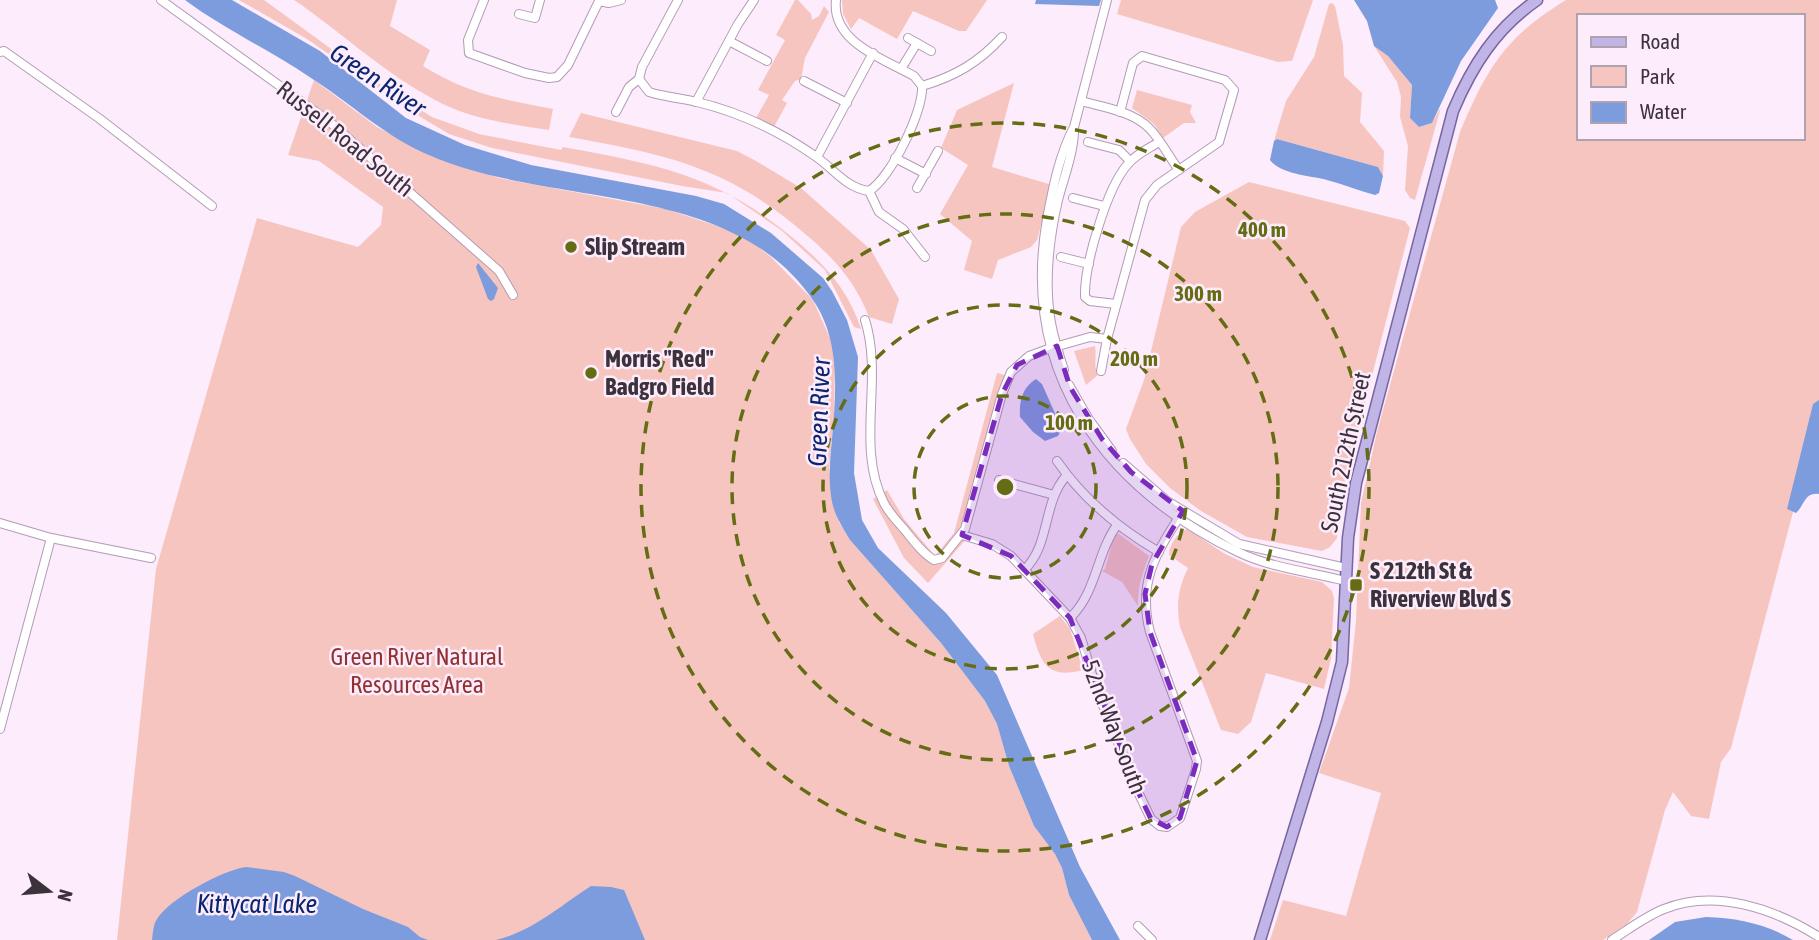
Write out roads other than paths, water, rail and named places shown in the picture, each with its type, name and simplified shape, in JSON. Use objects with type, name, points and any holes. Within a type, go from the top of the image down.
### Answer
[{"type":"main road","name":"South 212th Street","points":[[1260,940],[1338,684],[1344,636],[1350,512],[1453,111],[1478,59],[1516,15],[1537,0]]},
{"type":"street","name":"Russell Road South","points":[[161,0],[260,70],[373,158],[499,271],[513,295]]},
{"type":"street","points":[[484,0],[468,40],[469,53],[477,58],[549,78],[557,76],[568,65],[597,1],[621,0]]},
{"type":"street","points":[[519,14],[535,18],[540,0]]},
{"type":"street","points":[[616,112],[629,87],[639,79],[642,67],[678,0]]},
{"type":"street","points":[[696,102],[754,0]]},
{"type":"street","points":[[836,0],[835,16],[847,36],[914,76],[922,86],[922,100],[895,158],[882,180],[869,191]]},
{"type":"street","points":[[1107,0],[1048,239],[1048,278],[1054,347],[1070,387],[1102,439],[1131,472],[1219,541],[1248,556],[1346,581]]},
{"type":"street","points":[[922,86],[948,78],[972,65],[1002,37]]},
{"type":"street","points":[[908,38],[931,51]]},
{"type":"street","points":[[729,41],[767,61]]},
{"type":"street","points":[[901,69],[917,43]]},
{"type":"street","points":[[0,52],[4,51],[100,119],[212,206]]},
{"type":"street","points":[[817,157],[873,53]]},
{"type":"street","points":[[1101,371],[1116,304],[1145,200],[1157,185],[1219,142],[1234,90],[1225,80],[1146,56],[1137,58],[1133,63],[1120,112]]},
{"type":"street","points":[[639,79],[649,92],[744,116],[817,157],[851,186],[869,191],[879,212],[903,229],[925,257]]},
{"type":"street","points":[[804,81],[847,103]]},
{"type":"street","points":[[1081,101],[1120,112],[1150,129],[1179,170]]},
{"type":"street","points":[[1088,142],[1119,150],[1130,161]]},
{"type":"street","points":[[1116,304],[1090,301],[1085,297],[1089,264],[1104,206],[1117,178],[1130,161],[1159,142]]},
{"type":"street","points":[[917,188],[938,151]]},
{"type":"street","points":[[895,158],[926,174]]},
{"type":"street","points":[[1073,198],[1104,206]]},
{"type":"street","points":[[1061,257],[1089,264]]},
{"type":"street","points":[[865,320],[873,369],[870,430],[877,484],[883,502],[890,512],[924,553],[934,560],[942,558],[961,535],[968,521],[1007,378],[1017,365],[1029,356],[1054,347],[1090,337],[1107,339]]},
{"type":"street","points":[[1058,461],[1087,498],[1117,525],[1159,552],[1182,514]]},
{"type":"street","points":[[1024,570],[1037,556],[1054,495],[1067,475]]},
{"type":"street","points":[[999,480],[1054,495]]},
{"type":"street","points":[[1182,514],[1239,544],[1346,569]]},
{"type":"street","points":[[0,523],[51,538],[151,558]]},
{"type":"street","points":[[961,535],[1000,548],[1070,618],[1084,602],[1108,537],[1117,525]]},
{"type":"street","points":[[0,729],[51,538]]},
{"type":"street","name":"52nd Way South","points":[[1070,618],[1080,638],[1104,712],[1139,794],[1151,819],[1160,826],[1167,827],[1180,818],[1196,769],[1196,761],[1145,614],[1147,579],[1159,552]]},
{"type":"street","points":[[1612,940],[1664,909],[1691,902],[1711,901],[1769,911],[1791,920],[1819,937]]},
{"type":"street","points":[[1138,926],[1152,940]]},
{"type":"water","points":[[185,0],[232,0],[320,51],[406,118],[465,145],[531,165],[696,196],[724,204],[771,233],[823,278],[847,320],[858,357],[854,473],[862,520],[878,548],[946,613],[997,675],[1080,867],[1120,940],[1092,940],[1069,895],[1062,868],[1055,854],[1034,826],[1009,766],[997,724],[985,701],[941,643],[850,540],[840,522],[833,507],[830,486],[835,385],[828,332],[813,300],[778,261],[736,234],[688,215],[637,202],[530,184],[479,172],[431,156],[369,120],[326,88]]},
{"type":"water","points":[[1036,0],[1101,0],[1099,6],[1035,4]]},
{"type":"water","points":[[1354,0],[1495,0],[1498,8],[1461,61],[1432,123],[1419,127],[1410,118],[1412,85],[1388,56],[1374,46],[1367,21]]},
{"type":"water","points":[[1277,139],[1378,167],[1383,176],[1379,193],[1375,195],[1281,169],[1270,160],[1274,141]]},
{"type":"water","points":[[478,263],[498,288],[491,301],[476,267]]},
{"type":"water","points":[[1036,379],[1042,384],[1062,429],[1058,436],[1045,441],[1020,417],[1022,395],[1027,386]]},
{"type":"water","points":[[1819,400],[1819,494],[1810,495],[1796,513],[1787,509],[1813,404]]},
{"type":"water","name":"Kittycat Lake","points":[[246,867],[295,876],[363,909],[408,927],[428,940],[152,940],[156,921],[173,903],[211,879]]},
{"type":"water","points":[[591,886],[624,890],[645,940],[496,940],[522,931]]},
{"type":"water","points":[[1706,917],[1751,923],[1793,940],[1649,940],[1675,922]]},
{"type":"place","name":"Slip Stream","points":[[571,247]]},
{"type":"place","name":"Morris \"Red\" Badgro Field","points":[[591,373]]},
{"type":"place","name":"S 212th St & Riverview Blvd S","points":[[1356,585]]},
{"type":"water label","name":"Green River","points":[[378,80]]},
{"type":"water label","name":"Green River","points":[[819,412]]},
{"type":"park label","name":"Green River Natural Resources Area","points":[[417,671]]}]
